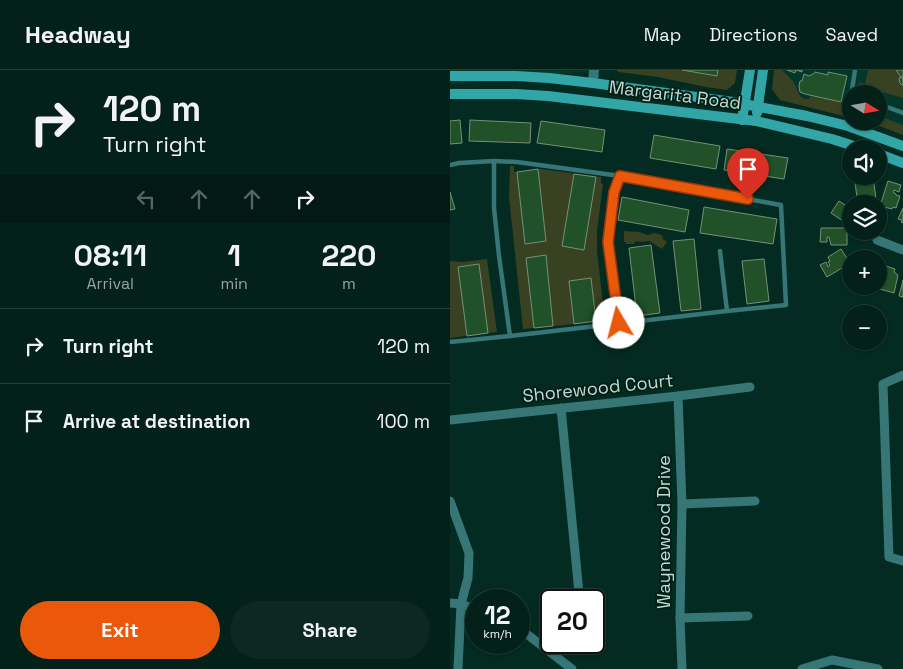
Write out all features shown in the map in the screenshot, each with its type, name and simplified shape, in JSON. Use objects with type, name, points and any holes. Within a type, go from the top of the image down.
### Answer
[{"type":"main road","points":[[742,120],[750,70]]},
{"type":"main road","points":[[756,121],[763,70]]},
{"type":"main road","name":"Margarita Road","points":[[450,76],[516,76],[593,83],[745,104],[848,126],[903,146]]},
{"type":"main road","name":"Margarita Road","points":[[450,94],[548,96],[756,121],[842,142]]},
{"type":"main road","points":[[887,157],[903,163]]},
{"type":"street","points":[[593,83],[594,70]]},
{"type":"street","points":[[877,240],[903,250]]},
{"type":"street","points":[[903,375],[883,384],[889,558],[903,561]]},
{"type":"street","name":"Shorewood Court","points":[[450,420],[750,387]]},
{"type":"street","name":"Waynewood Drive","points":[[678,396],[682,504],[680,618],[682,669]]},
{"type":"street","points":[[561,408],[579,589]]},
{"type":"street","points":[[450,501],[468,553],[468,578],[461,604],[458,669]]},
{"type":"street","points":[[682,504],[755,501]]},
{"type":"street","points":[[450,603],[465,606]]},
{"type":"street","points":[[680,618],[748,616]]},
{"type":"street","points":[[530,637],[572,669]]},
{"type":"street","points":[[802,669],[832,660],[878,669]]},
{"type":"lane","points":[[853,85],[855,70]]},
{"type":"lane","points":[[888,107],[903,113]]},
{"type":"lane","points":[[494,161],[494,208],[510,336]]},
{"type":"lane","points":[[450,165],[494,161],[517,162],[620,176],[781,205],[786,305],[450,342]]},
{"type":"lane","points":[[619,323],[608,242],[614,192],[620,176]]},
{"type":"lane","points":[[720,250],[727,311]]},
{"type":"shaded area","points":[[450,70],[594,70],[594,71],[450,84]]},
{"type":"shaded area","points":[[617,70],[682,70],[716,76],[718,70],[737,70],[735,83],[727,90],[658,77],[618,72]]},
{"type":"shaded area","points":[[774,70],[903,70],[903,135],[888,129],[888,85],[842,85],[842,116],[780,100],[772,89]]},
{"type":"shaded area","points":[[774,70],[782,70],[793,81],[800,96],[805,99],[809,99],[811,96],[841,102],[842,116],[780,100],[772,89]]},
{"type":"shaded area","points":[[868,70],[896,70],[901,77],[899,78],[903,86],[903,98],[888,94],[888,85],[858,85],[859,82],[865,84]]},
{"type":"shaded area","points":[[888,119],[903,125],[903,135],[888,129]]},
{"type":"shaded area","points":[[510,166],[514,166],[514,172],[541,169],[601,177],[601,183],[603,184],[597,232],[597,251],[605,321],[523,329],[509,197]]},
{"type":"shaded area","points":[[624,231],[662,235],[663,239],[667,242],[662,249],[649,241],[637,241],[633,244],[626,244],[624,242]]},
{"type":"shaded area","points":[[487,259],[497,332],[450,338],[450,261],[463,262]]},
{"type":"building","points":[[682,70],[718,70],[717,76]]},
{"type":"building","points":[[896,70],[903,70],[903,80],[902,77]]},
{"type":"building","points":[[815,72],[828,75],[828,72],[847,76],[845,85],[842,85],[841,102],[800,92],[800,81],[802,81],[804,74],[809,76]]},
{"type":"building","points":[[902,77],[903,80],[903,86],[899,78]]},
{"type":"building","points":[[460,120],[462,143],[450,144],[450,121]]},
{"type":"building","points":[[470,120],[531,123],[530,143],[469,141]]},
{"type":"building","points":[[541,121],[605,130],[602,152],[537,143]]},
{"type":"building","points":[[654,135],[720,146],[716,169],[650,158]]},
{"type":"building","points":[[727,149],[788,158],[784,179],[724,170]]},
{"type":"building","points":[[538,169],[546,241],[525,244],[517,172]]},
{"type":"building","points":[[574,174],[596,177],[584,250],[562,246]]},
{"type":"building","points":[[888,181],[901,185],[899,192],[894,190],[893,192],[900,196],[896,208],[887,208],[887,195],[884,195]]},
{"type":"building","points":[[855,185],[874,185],[875,195],[857,195]]},
{"type":"building","points":[[450,192],[455,209],[450,210]]},
{"type":"building","points":[[622,197],[689,210],[685,232],[618,220]]},
{"type":"building","points":[[839,201],[842,203],[842,220],[831,213]]},
{"type":"building","points":[[704,207],[777,219],[773,244],[700,233]]},
{"type":"building","points":[[903,208],[903,223],[901,222],[902,220],[898,219]]},
{"type":"building","points":[[821,228],[842,228],[842,240],[847,240],[847,245],[831,245],[829,237],[827,237],[827,242],[820,242]]},
{"type":"building","points":[[694,239],[701,309],[681,311],[673,241]]},
{"type":"building","points":[[651,245],[660,313],[637,316],[629,248]]},
{"type":"building","points":[[841,249],[842,251],[842,268],[827,277],[820,265],[826,262],[828,267],[830,265],[828,257]]},
{"type":"building","points":[[546,255],[553,326],[534,328],[526,258]]},
{"type":"building","points":[[764,259],[769,301],[747,304],[742,261]]},
{"type":"building","points":[[479,264],[488,333],[467,336],[458,267]]},
{"type":"building","points":[[887,266],[895,269],[894,272],[898,275],[894,293],[887,291]]},
{"type":"building","points":[[591,278],[596,321],[574,324],[569,281]]},
{"type":"building","points":[[903,280],[903,297],[899,296]]},
{"type":"route","points":[[619,323],[608,242],[614,192],[620,176],[748,199]]}]
